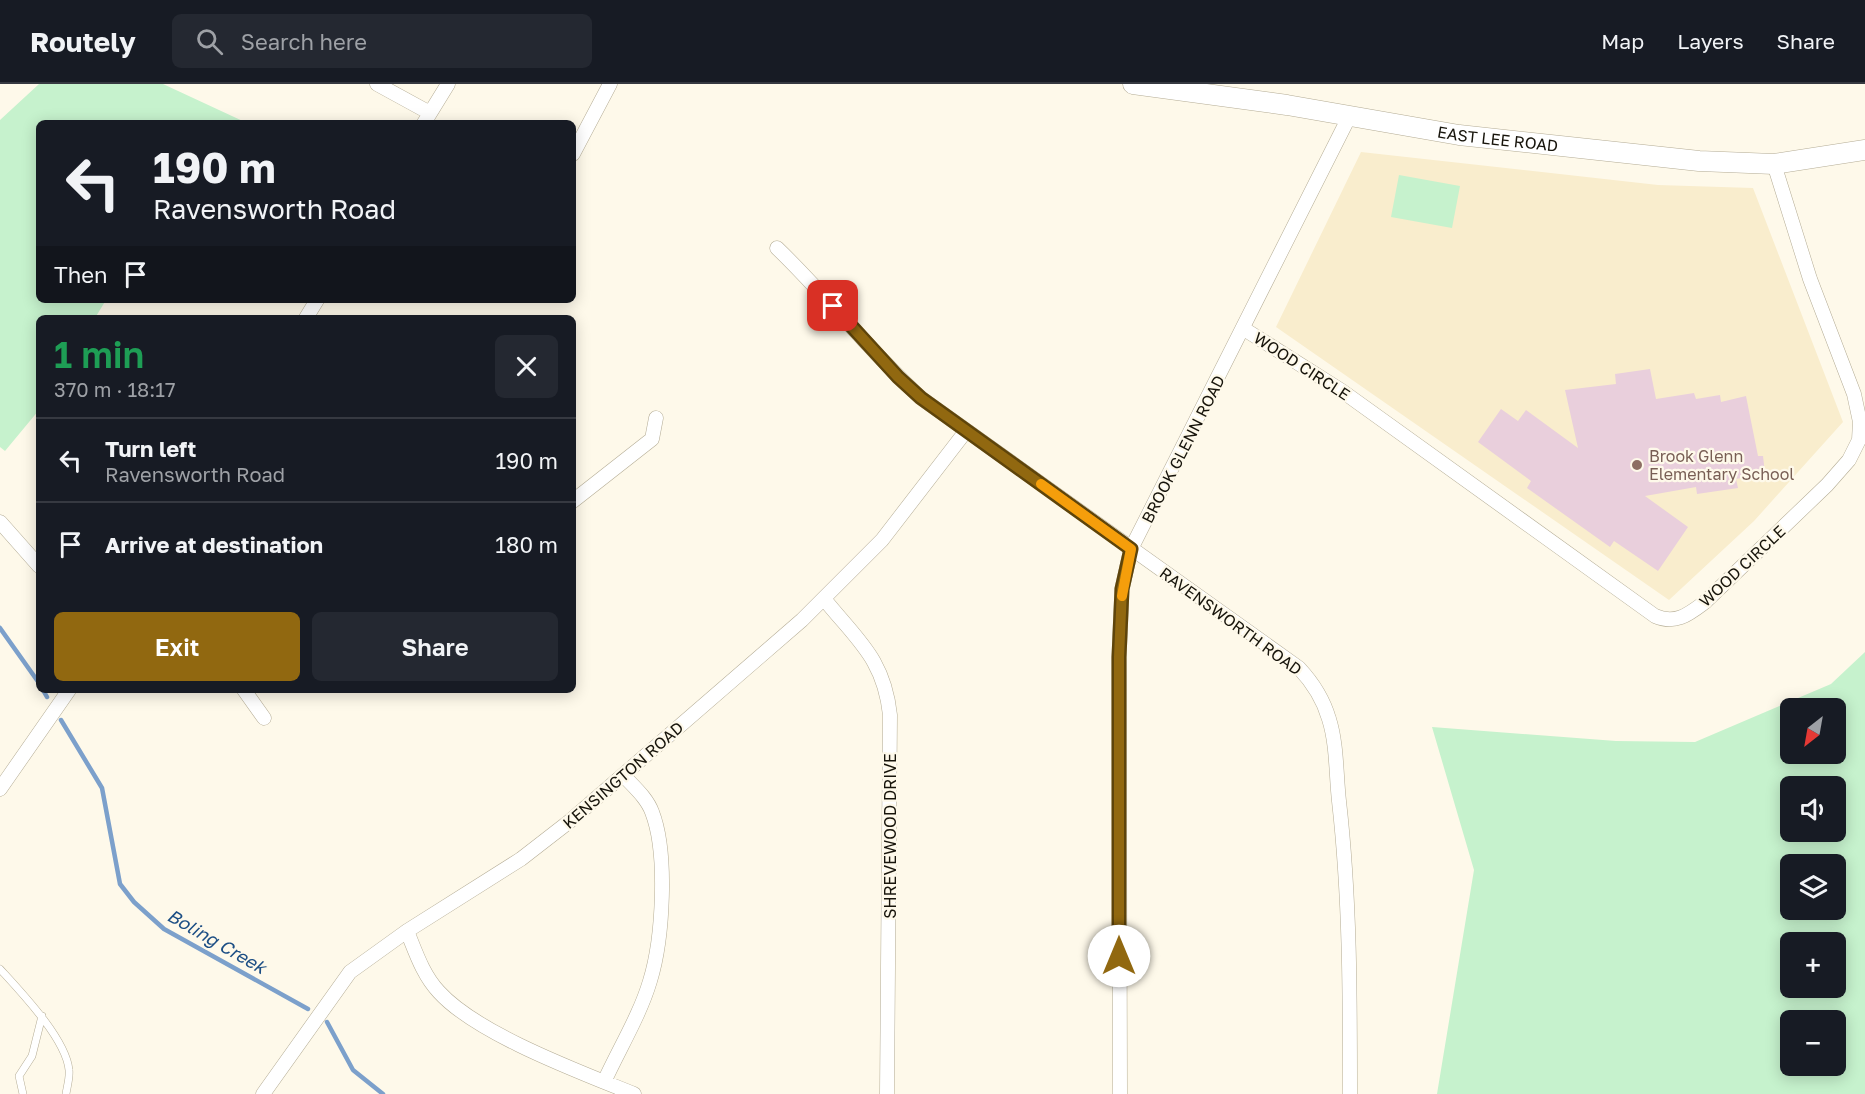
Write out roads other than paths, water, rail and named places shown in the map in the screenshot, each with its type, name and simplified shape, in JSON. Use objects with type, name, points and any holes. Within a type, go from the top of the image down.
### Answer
[{"type":"street","points":[[377,84],[427,118],[448,84]]},
{"type":"street","points":[[576,148],[610,84]]},
{"type":"street","name":"EAST LEE ROAD","points":[[1133,84],[1174,87],[1459,135],[1608,153],[1699,161],[1774,164],[1865,150]]},
{"type":"street","name":"BROOK GLENN ROAD","points":[[1120,1094],[1119,657],[1122,589],[1131,549],[1349,117]]},
{"type":"street","name":"WOOD CIRCLE","points":[[1244,329],[1342,391],[1661,619],[1685,617],[1705,602],[1827,484],[1855,452],[1860,430],[1854,394],[1807,269],[1774,164]]},
{"type":"street","name":"RAVENSWORTH ROAD","points":[[777,248],[898,377],[966,431],[1299,668],[1312,683],[1323,701],[1332,729],[1348,898],[1350,1094]]},
{"type":"street","points":[[576,499],[651,439],[656,418]]},
{"type":"street","name":"KENSINGTON ROAD","points":[[263,1094],[341,982],[363,961],[521,859],[624,776],[825,600],[882,540],[966,431]]},
{"type":"street","points":[[0,522],[36,563]]},
{"type":"street","name":"SHREVEWOOD DRIVE","points":[[825,600],[862,644],[881,673],[887,689],[890,715],[887,1094]]},
{"type":"street","points":[[0,789],[67,693]]},
{"type":"street","points":[[246,693],[264,718]]},
{"type":"street","points":[[604,1082],[649,984],[659,940],[661,872],[658,832],[652,810],[640,792],[624,776]]},
{"type":"street","points":[[407,932],[427,976],[455,1006],[501,1035],[634,1094]]},
{"type":"lane","points":[[0,969],[42,1016],[69,1070],[66,1094]]},
{"type":"lane","points":[[23,1094],[19,1076],[32,1056],[42,1016]]},
{"type":"waterway","name":"Boling Creek","points":[[0,628],[36,679]]},
{"type":"waterway","name":"Boling Creek","points":[[45,693],[47,697]]},
{"type":"waterway","name":"Boling Creek","points":[[61,720],[102,788],[120,884],[134,902],[164,929],[308,1009]]},
{"type":"waterway","name":"Boling Creek","points":[[327,1022],[353,1070],[383,1094]]},
{"type":"place","name":"Brook Glenn Elementary School","points":[[1637,465]]}]
